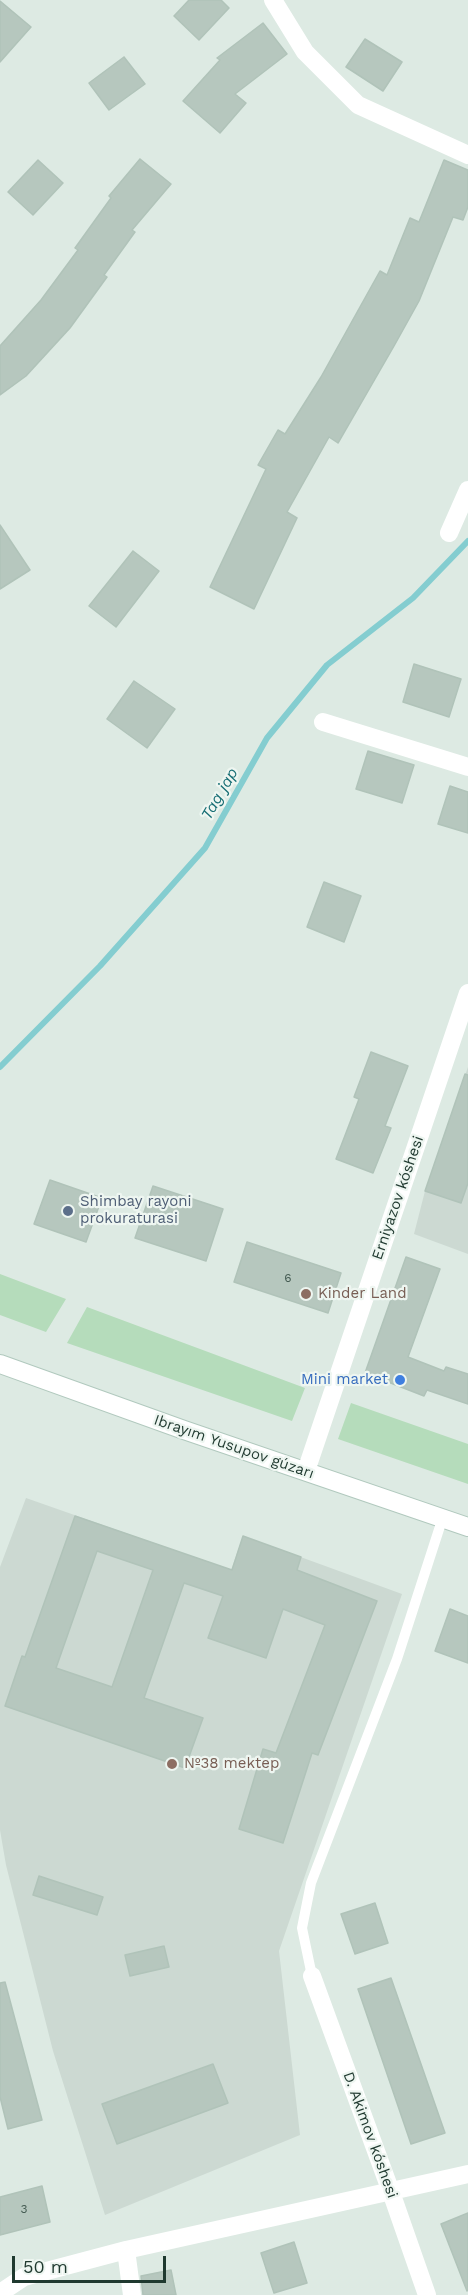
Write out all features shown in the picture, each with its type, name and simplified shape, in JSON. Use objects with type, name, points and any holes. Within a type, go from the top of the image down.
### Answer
[{"type":"street","points":[[273,0],[305,52],[358,105],[468,155]]},
{"type":"street","points":[[449,533],[468,490]]},
{"type":"street","points":[[323,722],[468,767]]},
{"type":"street","name":"Erniyazov kóshesi","points":[[306,1472],[468,993]]},
{"type":"street","name":"Ibrayım Yusupov gúzarı","points":[[0,1364],[468,1527]]},
{"type":"street","name":"D. Akimov kóshesi","points":[[312,1976],[427,2295]]},
{"type":"street","points":[[0,2293],[126,2250],[468,2174]]},
{"type":"street","points":[[126,2250],[132,2295]]},
{"type":"lane","points":[[312,1976],[302,1928],[311,1883],[396,1659],[443,1517]]},
{"type":"shaded area","points":[[468,1067],[468,1254],[414,1234],[425,1191]]},
{"type":"shaded area","name":"№38 mektep","points":[[26,1498],[231,1570],[243,1536],[402,1594],[279,1951],[300,2135],[105,2215],[53,2051],[6,1865],[0,1830],[0,1567]]},
{"type":"green space","points":[[0,1274],[66,1299],[46,1332],[0,1315]]},
{"type":"green space","points":[[87,1307],[305,1388],[292,1421],[67,1343]]},
{"type":"green space","points":[[351,1403],[468,1444],[468,1484],[338,1439]]},
{"type":"building","points":[[189,0],[221,0],[229,8],[199,40],[174,16]]},
{"type":"building","points":[[0,1],[31,27],[0,62]]},
{"type":"building","points":[[263,23],[287,54],[235,94],[246,103],[220,133],[183,101],[220,60],[217,58]]},
{"type":"building","points":[[365,39],[402,62],[383,91],[346,67]]},
{"type":"building","points":[[124,57],[145,84],[109,110],[89,83]]},
{"type":"building","points":[[140,159],[171,184],[132,230],[135,232],[104,275],[107,277],[70,328],[26,376],[0,395],[0,346],[41,300],[78,250],[75,248],[111,198],[109,196]]},
{"type":"building","points":[[38,160],[63,183],[33,215],[8,192]]},
{"type":"building","points":[[444,160],[468,170],[468,207],[463,220],[453,217],[419,301],[394,346],[338,443],[329,437],[287,512],[297,518],[254,609],[210,587],[266,469],[258,465],[278,430],[285,434],[321,377],[380,271],[387,275],[410,218],[419,222]]},
{"type":"building","points":[[0,525],[30,570],[0,589]]},
{"type":"building","points":[[133,551],[159,571],[116,627],[89,606]]},
{"type":"building","points":[[414,664],[461,679],[449,717],[403,702]]},
{"type":"building","points":[[134,681],[175,709],[147,748],[107,719]]},
{"type":"building","points":[[368,751],[414,765],[402,803],[356,789]]},
{"type":"building","points":[[450,786],[468,792],[468,833],[438,824]]},
{"type":"building","points":[[324,882],[361,896],[344,942],[307,927]]},
{"type":"building","points":[[371,1052],[408,1066],[385,1126],[391,1128],[373,1173],[336,1159],[359,1099],[354,1097]]},
{"type":"building","points":[[465,1074],[468,1075],[468,1183],[461,1203],[425,1191]]},
{"type":"building","name":"Shimbay rayoni prokuraturasi","points":[[50,1180],[102,1198],[86,1242],[34,1224]]},
{"type":"building","points":[[153,1186],[223,1209],[206,1261],[135,1238]]},
{"type":"building","points":[[247,1242],[341,1273],[328,1313],[234,1282]]},
{"type":"building","points":[[406,1257],[440,1269],[408,1357],[444,1371],[446,1367],[468,1374],[468,1404],[427,1390],[424,1396],[365,1373]]},
{"type":"building","points":[[75,1516],[232,1570],[243,1536],[301,1557],[297,1570],[377,1601],[318,1755],[312,1753],[283,1843],[239,1829],[263,1749],[276,1753],[325,1625],[283,1609],[266,1658],[208,1638],[223,1596],[184,1583],[144,1698],[203,1718],[185,1768],[5,1706],[22,1656],[25,1657]],"holes":[[[97,1551],[153,1570],[112,1687],[56,1668]]]},
{"type":"building","points":[[450,1609],[468,1616],[468,1663],[435,1651]]},
{"type":"building","points":[[39,1876],[103,1897],[97,1915],[33,1895]]},
{"type":"building","points":[[375,1903],[388,1943],[355,1954],[341,1914]]},
{"type":"building","points":[[164,1946],[169,1967],[130,1976],[125,1955]]},
{"type":"building","points":[[391,1978],[445,2133],[411,2144],[358,1989]]},
{"type":"building","points":[[5,1982],[42,2120],[8,2129],[0,2097],[0,1983]]},
{"type":"building","points":[[213,2064],[228,2103],[117,2144],[102,2104]]},
{"type":"building","points":[[42,2186],[50,2222],[0,2235],[0,2197]]},
{"type":"building","points":[[468,2213],[468,2290],[467,2291],[441,2224]]},
{"type":"building","points":[[294,2242],[307,2283],[274,2293],[261,2253]]},
{"type":"building","points":[[171,2270],[176,2295],[143,2295],[141,2276]]},
{"type":"waterway","name":"Tag jap","points":[[0,1067],[100,966],[205,848],[267,738],[327,665],[413,598],[468,541]]},
{"type":"place","name":"Shimbay rayoni prokuraturasi","points":[[68,1211]]},
{"type":"place","name":"Kinder Land","points":[[306,1294]]},
{"type":"place","name":"Mini market","points":[[400,1380]]},
{"type":"place","name":"№38 mektep","points":[[172,1764]]}]
